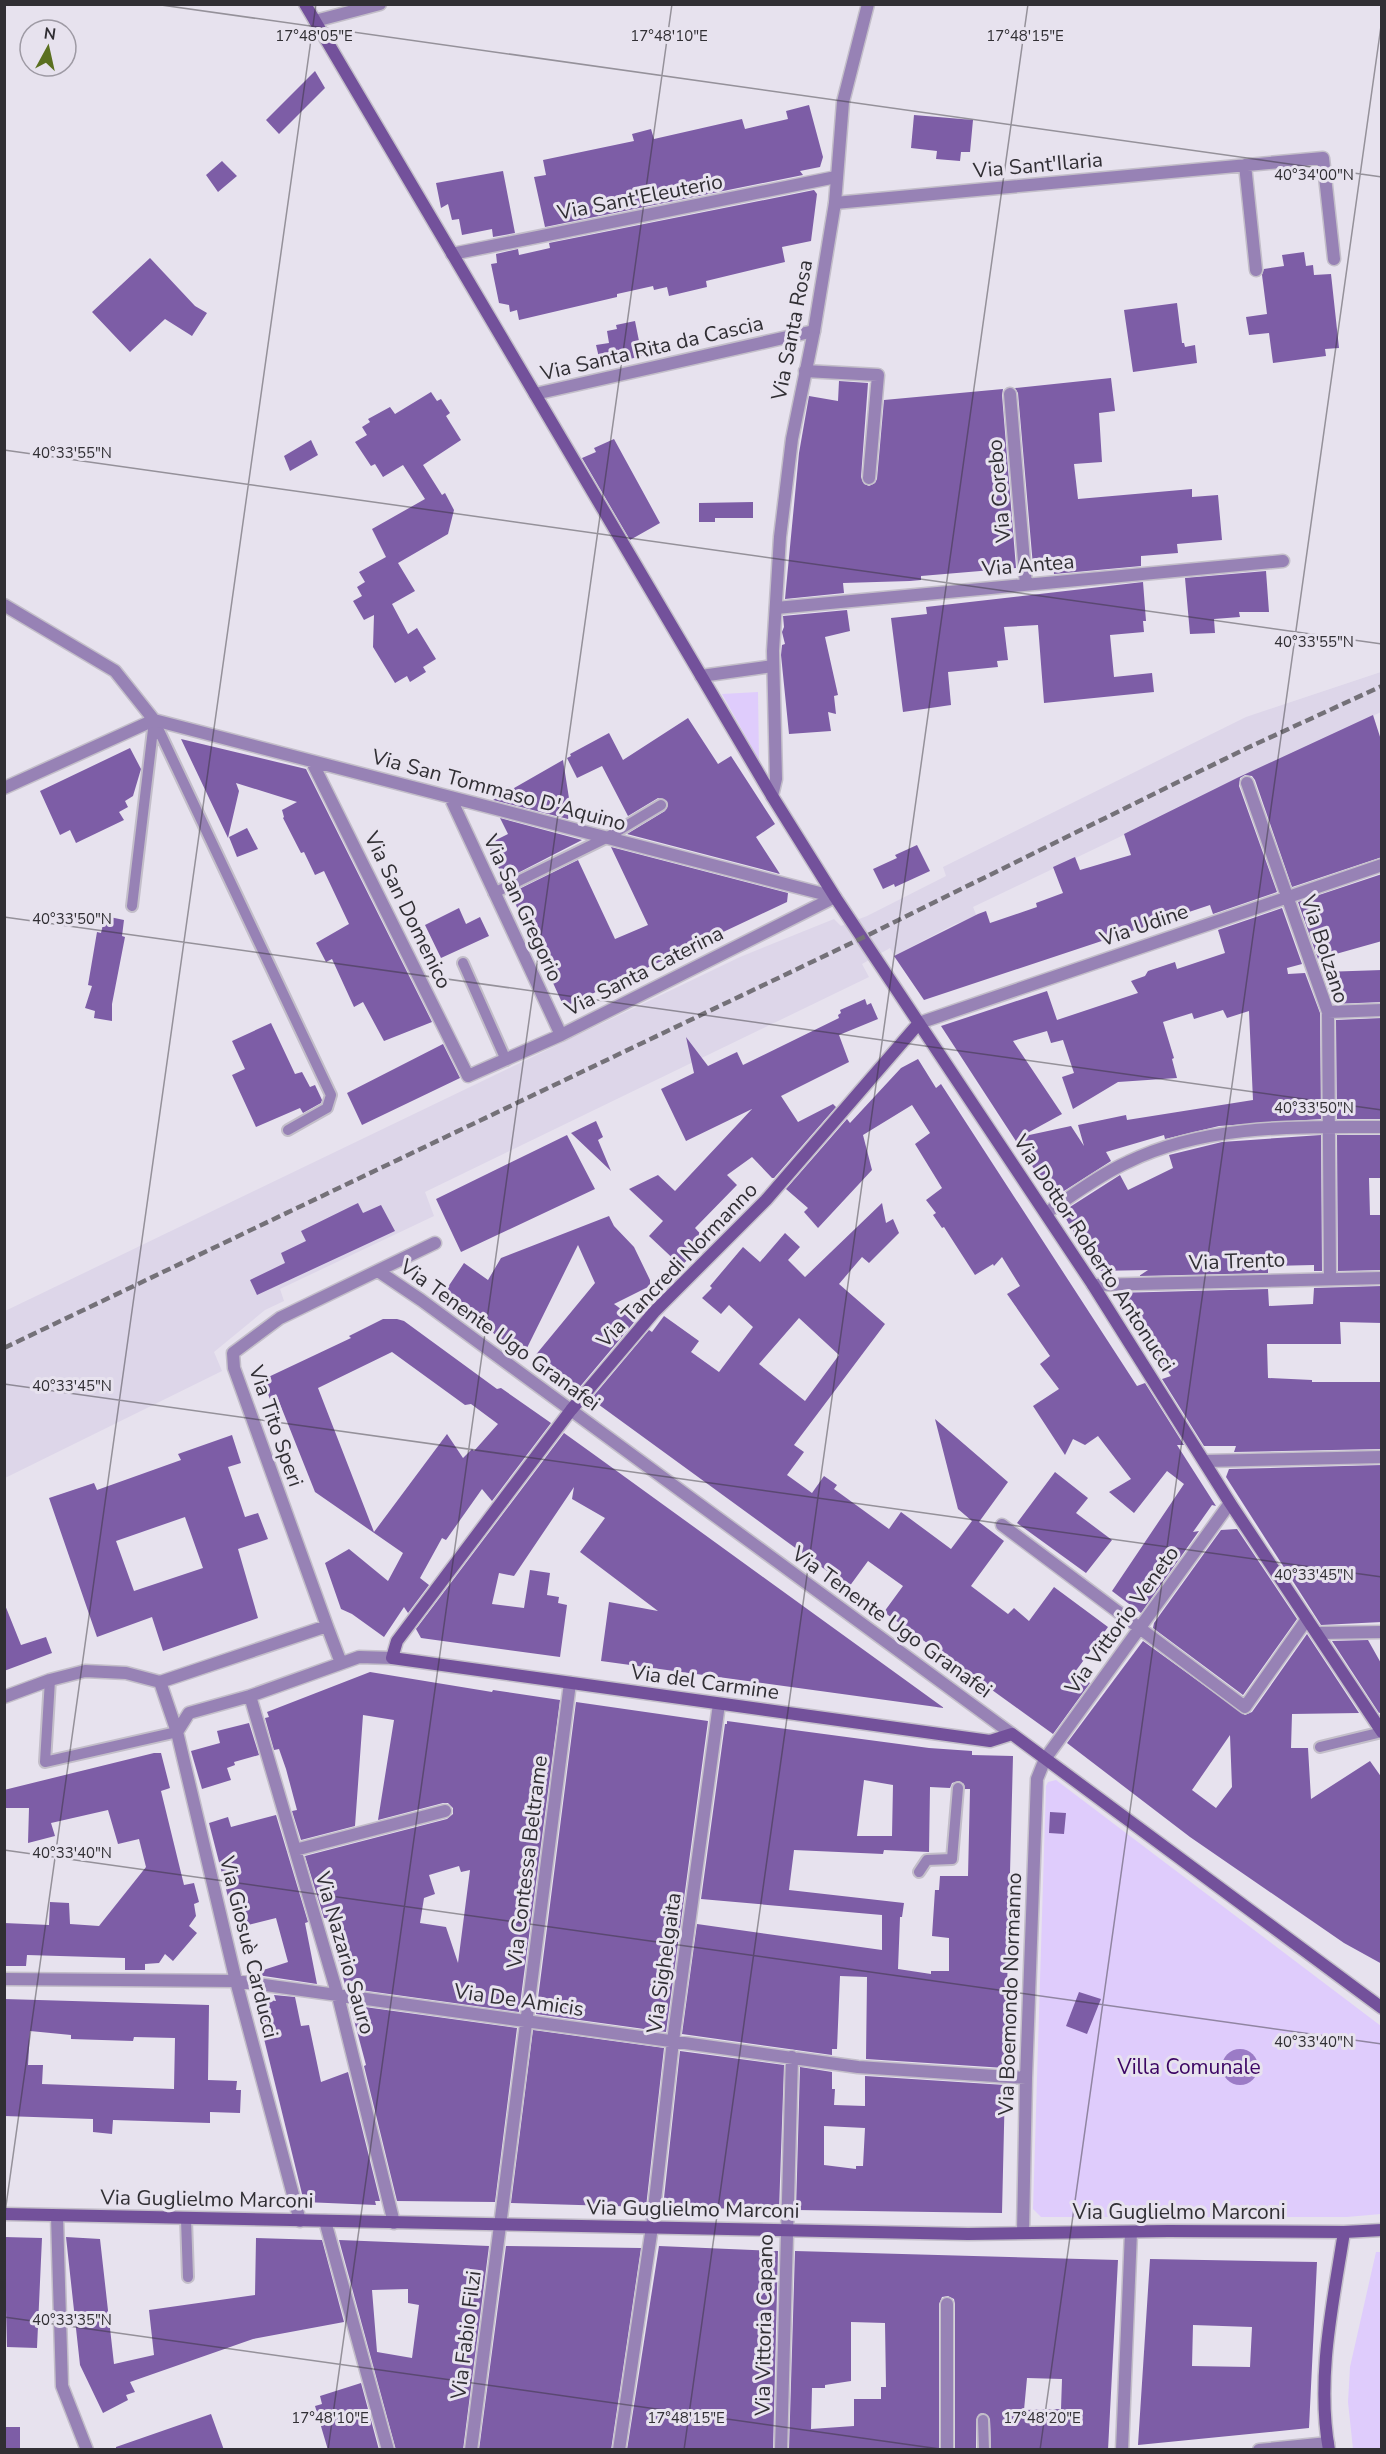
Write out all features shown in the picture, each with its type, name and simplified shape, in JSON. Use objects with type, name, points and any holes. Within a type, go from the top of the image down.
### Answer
[{"type":"main road","name":"Via Dottor Roberto Antonucci","points":[[305,4],[772,796],[835,897],[1046,1213],[1230,1503],[1382,1732]]},
{"type":"main road","name":"Via Tancredi Normanno","points":[[392,1659],[397,1641],[571,1410],[654,1312],[766,1200],[919,1023]]},
{"type":"main road","name":"Via del Carmine","points":[[392,1659],[720,1704],[962,1743],[990,1741],[1012,1734]]},
{"type":"main road","name":"Via Tenente Ugo Granafei","points":[[1012,1734],[1382,2008]]},
{"type":"main road","name":"Via Guglielmo Marconi","points":[[4,2214],[968,2234],[1382,2230]]},
{"type":"main road","points":[[1329,2446],[1326,2352],[1344,2232]]},
{"type":"street","points":[[315,21],[380,4]]},
{"type":"street","name":"Via Santa Rosa","points":[[772,796],[776,779],[773,666],[780,537],[792,439],[835,203],[843,102],[868,4]]},
{"type":"street","name":"Via Sant'Ilaria","points":[[835,203],[1323,158],[1334,259]]},
{"type":"street","points":[[1245,165],[1256,270]]},
{"type":"street","name":"Via Sant'Eleuterio","points":[[452,254],[836,177]]},
{"type":"street","name":"Via Santa Rita da Cascia","points":[[535,394],[813,331]]},
{"type":"street","points":[[805,371],[878,375],[869,478]]},
{"type":"street","name":"Via Corebo","points":[[1010,394],[1026,585]]},
{"type":"street","name":"Via Antea","points":[[776,608],[1283,561]]},
{"type":"street","points":[[4,605],[115,671],[154,720],[4,788]]},
{"type":"street","points":[[701,676],[773,666]]},
{"type":"street","name":"Via San Tommaso D'Aquino","points":[[154,720],[835,897]]},
{"type":"street","name":"Via San Domenico","points":[[312,762],[468,1076]]},
{"type":"street","name":"Via Bolzano","points":[[1247,783],[1328,1012],[1330,1278]]},
{"type":"street","name":"Via San Gregorio","points":[[450,797],[561,1035]]},
{"type":"street","name":"Via Udine","points":[[919,1023],[1382,865]]},
{"type":"street","name":"Via Santa Caterina","points":[[468,1076],[561,1035],[835,897]]},
{"type":"street","points":[[1328,1012],[1382,1010]]},
{"type":"street","points":[[1046,1213],[1127,1162],[1171,1145],[1247,1130],[1382,1127]]},
{"type":"street","name":"Via Tito Speri","points":[[327,1626],[234,1368],[233,1353],[280,1318],[435,1244]]},
{"type":"street","name":"Via Tenente Ugo Granafei","points":[[378,1271],[1012,1734]]},
{"type":"street","name":"Via Trento","points":[[1093,1285],[1382,1278]]},
{"type":"street","points":[[1205,1461],[1382,1457]]},
{"type":"street","name":"Via Vittorio Veneto","points":[[1045,1759],[1230,1503]]},
{"type":"street","points":[[1002,1525],[1245,1707],[1307,1619]]},
{"type":"street","points":[[4,1697],[50,1680],[85,1671],[126,1672],[160,1682],[327,1626],[341,1664]]},
{"type":"street","points":[[1318,1633],[1382,1632]]},
{"type":"street","points":[[177,1732],[189,1713],[250,1696],[359,1657],[392,1659]]},
{"type":"street","name":"Via Giosuè Carducci","points":[[160,1682],[177,1732],[236,1981],[300,2221]]},
{"type":"street","name":"Via Contessa Beltrame","points":[[500,2225],[570,1683]]},
{"type":"street","name":"Via Nazario Sauro","points":[[250,1696],[338,1996],[394,2223]]},
{"type":"street","name":"Via Sighelgaita","points":[[619,2450],[652,2227],[673,2041],[720,1704]]},
{"type":"street","name":"Via Boemondo Normanno","points":[[1023,2232],[1037,1779],[1045,1759]]},
{"type":"street","points":[[295,1850],[445,1811]]},
{"type":"street","name":"Via De Amicis","points":[[4,1978],[236,1981],[858,2067],[1026,2078]]},
{"type":"street","name":"Via Vittoria Capano","points":[[781,2450],[792,2057]]},
{"type":"street","points":[[57,2216],[62,2386],[87,2450]]},
{"type":"street","points":[[325,2221],[388,2450]]},
{"type":"street","name":"Via Fabio Filzi","points":[[471,2450],[500,2225]]},
{"type":"street","points":[[1122,2450],[1131,2232]]},
{"type":"street","points":[[947,2304],[947,2450]]},
{"type":"street","points":[[1259,2450],[1329,2446]]},
{"type":"lane","points":[[132,906],[154,720]]},
{"type":"lane","points":[[154,720],[331,1095],[327,1108],[288,1130]]},
{"type":"lane","points":[[494,893],[606,838],[661,805]]},
{"type":"lane","points":[[462,963],[506,1060]]},
{"type":"lane","points":[[50,1680],[45,1762],[177,1732]]},
{"type":"lane","points":[[1320,1747],[1382,1732]]},
{"type":"lane","points":[[919,1872],[927,1860],[952,1859],[958,1788]]},
{"type":"lane","points":[[186,2218],[188,2277]]},
{"type":"lane","points":[[983,2420],[984,2450]]},
{"type":"shaded area","points":[[1381,672],[1381,712],[973,907],[977,917],[955,924],[894,956],[890,948],[862,964],[869,977],[425,1192],[434,1216],[280,1289],[284,1301],[265,1310],[214,1352],[222,1371],[5,1478],[5,1311],[740,957],[834,919],[841,926],[867,916],[946,876],[943,867],[1246,717]]},
{"type":"shaded area","points":[[1240,2049],[1253,2054],[1258,2067],[1253,2080],[1240,2085],[1227,2080],[1222,2067],[1227,2054]]},
{"type":"green space","points":[[758,692],[759,760],[722,694]]},
{"type":"green space","name":"Villa Comunale","points":[[1056,1780],[1381,2026],[1381,2214],[1347,2217],[1041,2217],[1033,2209],[1046,1786],[1048,1782]]},
{"type":"green space","points":[[1376,2252],[1381,2252],[1381,2449],[1353,2449],[1348,2402],[1350,2367]]},
{"type":"building","points":[[315,71],[325,88],[279,134],[266,120]]},
{"type":"building","points":[[809,105],[823,157],[820,167],[800,171],[803,175],[545,227],[534,177],[546,175],[543,160],[634,141],[632,134],[651,129],[654,139],[742,119],[745,129],[788,119],[786,111]]},
{"type":"building","points":[[914,115],[973,120],[970,152],[961,152],[960,161],[936,159],[937,151],[911,148]]},
{"type":"building","points":[[222,161],[237,176],[218,192],[206,175]]},
{"type":"building","points":[[503,171],[515,233],[493,237],[492,229],[462,235],[459,219],[452,220],[448,204],[441,208],[436,183]]},
{"type":"building","points":[[814,190],[817,194],[811,241],[782,247],[785,262],[706,281],[707,287],[669,296],[667,287],[654,290],[653,286],[617,294],[617,297],[519,320],[517,310],[510,312],[509,305],[499,303],[491,264],[497,263],[496,254],[518,249],[519,255],[550,248],[549,243]]},
{"type":"building","points":[[1304,252],[1306,266],[1313,265],[1314,275],[1331,274],[1339,348],[1325,349],[1326,356],[1273,363],[1269,333],[1249,335],[1246,317],[1267,314],[1262,275],[1264,269],[1284,266],[1282,255]]},
{"type":"building","points":[[150,258],[195,306],[207,313],[192,336],[165,319],[130,352],[92,312]]},
{"type":"building","points":[[1177,303],[1182,343],[1185,347],[1195,345],[1197,363],[1133,372],[1124,310]]},
{"type":"building","points":[[635,321],[642,356],[601,366],[596,345],[609,343],[607,331],[617,329],[616,325]]},
{"type":"building","points":[[1111,378],[1115,411],[1099,413],[1102,462],[1074,464],[1078,499],[1192,489],[1192,497],[1218,495],[1222,540],[1177,544],[1178,553],[1141,556],[1141,566],[1054,574],[1053,564],[1033,566],[1018,393],[1015,388]]},
{"type":"building","points":[[839,381],[868,383],[861,477],[864,484],[869,486],[877,479],[884,400],[1003,389],[1016,568],[921,576],[921,580],[910,581],[843,583],[844,593],[785,599],[799,453],[809,396],[838,401]]},
{"type":"building","points":[[431,392],[437,401],[441,399],[450,413],[446,416],[461,440],[423,465],[442,495],[445,493],[454,510],[448,534],[398,563],[415,591],[392,604],[408,634],[417,628],[436,659],[423,667],[426,672],[410,682],[407,676],[395,683],[373,647],[374,615],[364,620],[353,601],[362,596],[357,587],[365,582],[359,572],[386,557],[372,529],[425,499],[403,465],[383,477],[375,464],[371,466],[355,442],[367,435],[362,427],[370,422],[368,419],[390,407],[395,414]]},
{"type":"building","points":[[614,439],[660,523],[630,540],[582,458],[596,452],[594,448]]},
{"type":"building","points":[[311,440],[318,455],[290,471],[284,456]]},
{"type":"building","points":[[753,502],[753,518],[715,518],[715,522],[699,522],[699,503]]},
{"type":"building","points":[[1266,571],[1269,612],[1239,612],[1240,617],[1214,619],[1215,633],[1190,634],[1185,578]]},
{"type":"building","points":[[1143,582],[1146,621],[1143,621],[1144,632],[1110,635],[1114,677],[1152,673],[1154,692],[1044,703],[1038,625],[1004,627],[1008,660],[997,661],[998,667],[948,672],[951,705],[903,712],[891,618],[927,614],[926,607]]},
{"type":"building","points":[[847,610],[850,631],[825,637],[838,695],[834,696],[836,714],[828,712],[831,731],[789,734],[781,655],[782,645],[785,644],[782,632],[783,616]]},
{"type":"building","points":[[1373,715],[1382,743],[1382,857],[1292,887],[1255,780],[1252,776],[1245,775],[1240,778],[1239,786],[1277,892],[1213,914],[1210,905],[924,1000],[894,956],[986,911],[990,923],[1037,907],[1036,903],[1063,893],[1053,867],[1075,857],[1080,870],[1131,855],[1124,834],[1239,777]]},
{"type":"building","points":[[688,718],[718,764],[731,756],[775,824],[756,837],[780,874],[627,834],[665,811],[667,801],[658,798],[628,816],[602,766],[577,778],[567,758],[571,756],[570,754],[609,733],[623,760]]},
{"type":"building","points":[[181,739],[306,769],[432,1022],[384,1041],[363,1002],[354,1007],[332,959],[326,962],[316,943],[349,924],[324,871],[315,875],[283,818],[282,810],[297,802],[236,783],[239,791],[228,838]]},
{"type":"building","points":[[130,748],[141,769],[133,796],[125,801],[128,807],[119,812],[124,820],[76,843],[70,830],[60,835],[40,791]]},
{"type":"building","points":[[563,760],[571,811],[568,819],[493,800]]},
{"type":"building","points":[[500,818],[582,840],[504,880],[488,844],[508,834]]},
{"type":"building","points":[[247,828],[258,849],[237,857],[229,837]]},
{"type":"building","points":[[917,845],[930,871],[895,887],[894,884],[883,889],[873,869],[897,858],[895,855]]},
{"type":"building","points":[[611,847],[788,893],[787,902],[564,1007],[538,950],[535,951],[511,893],[578,860],[615,939],[648,925]]},
{"type":"building","points":[[1382,874],[1382,941],[1318,959],[1298,902]]},
{"type":"building","points":[[459,908],[466,924],[480,917],[489,936],[441,958],[425,925]]},
{"type":"building","points":[[1282,908],[1302,964],[1287,968],[1288,974],[1305,973],[1320,1013],[1321,1119],[1219,1126],[1165,1139],[1164,1135],[1106,1152],[1111,1161],[1053,1198],[941,1026],[1047,991],[1057,1020],[1138,993],[1131,981],[1145,976],[1148,971],[1175,962],[1177,969],[1225,953],[1218,930]],"holes":[[[1223,1010],[1227,1018],[1249,1011],[1253,1100],[1127,1120],[1126,1115],[1078,1125],[1084,1146],[1071,1126],[1020,1137],[1062,1114],[1013,1041],[1047,1031],[1051,1043],[1063,1040],[1074,1073],[1062,1077],[1073,1109],[1118,1082],[1177,1078],[1172,1059],[1174,1058],[1163,1022],[1192,1013],[1194,1019]]]},
{"type":"building","points":[[105,916],[124,920],[122,936],[125,937],[112,1004],[112,1021],[94,1018],[95,1011],[85,1008],[92,986],[88,985],[97,932],[101,933]]},
{"type":"building","points":[[1382,970],[1382,1002],[1334,1004],[1323,972]]},
{"type":"building","points":[[865,999],[867,1005],[871,1003],[878,1019],[839,1035],[849,1062],[781,1096],[798,1122],[833,1104],[836,1107],[774,1178],[752,1157],[727,1175],[737,1185],[695,1228],[707,1241],[681,1266],[649,1236],[663,1221],[629,1189],[658,1175],[675,1191],[752,1109],[686,1141],[661,1089],[694,1073],[686,1037],[708,1066],[737,1052],[743,1065],[839,1018],[840,1010]]},
{"type":"building","points":[[1382,1018],[1382,1119],[1337,1119],[1336,1020]]},
{"type":"building","points":[[271,1023],[295,1074],[302,1072],[310,1087],[315,1085],[322,1100],[321,1103],[303,1113],[300,1108],[256,1127],[232,1075],[245,1069],[232,1041]]},
{"type":"building","points":[[443,1044],[460,1078],[362,1125],[347,1093]]},
{"type":"building","points":[[918,1059],[936,1088],[941,1084],[1137,1386],[1145,1383],[1184,1445],[1177,1445],[1216,1506],[1212,1505],[1193,1532],[1199,1531],[1141,1613],[1112,1591],[1184,1484],[1167,1471],[1134,1513],[1109,1492],[1131,1479],[1098,1436],[1085,1445],[1073,1439],[1065,1455],[1033,1406],[1059,1389],[1040,1364],[1050,1356],[1007,1294],[1020,1286],[1002,1257],[994,1266],[993,1264],[975,1275],[944,1227],[942,1228],[933,1215],[936,1213],[926,1200],[942,1188],[915,1144],[930,1133],[912,1105],[863,1135],[872,1170],[818,1228],[804,1212],[808,1208],[786,1189],[847,1119],[850,1123],[901,1068]]},
{"type":"building","points":[[596,1121],[603,1137],[598,1140],[611,1171],[571,1133]]},
{"type":"building","points":[[567,1135],[595,1189],[461,1252],[436,1199]]},
{"type":"building","points":[[1321,1135],[1322,1271],[1314,1271],[1314,1265],[1268,1266],[1268,1273],[1139,1276],[1148,1270],[1096,1271],[1062,1212],[1120,1175],[1128,1190],[1173,1168],[1169,1155],[1222,1142]]},
{"type":"building","points":[[1337,1135],[1382,1135],[1382,1178],[1369,1178],[1370,1215],[1382,1215],[1382,1270],[1338,1271]]},
{"type":"building","points":[[358,1203],[363,1213],[381,1205],[395,1231],[257,1295],[250,1280],[285,1263],[281,1253],[306,1241],[301,1231]]},
{"type":"building","points":[[882,1203],[886,1223],[893,1219],[899,1233],[869,1263],[862,1257],[839,1284],[885,1324],[794,1445],[804,1452],[787,1475],[812,1493],[824,1476],[837,1485],[834,1489],[889,1529],[901,1512],[951,1549],[972,1521],[958,1509],[935,1419],[1008,1482],[979,1522],[1004,1541],[971,1586],[1008,1614],[1014,1608],[1029,1621],[1054,1587],[1108,1627],[1075,1672],[1090,1683],[1053,1734],[884,1612],[903,1586],[868,1561],[849,1587],[591,1399],[649,1330],[652,1332],[664,1316],[699,1341],[691,1352],[719,1372],[753,1327],[729,1305],[721,1314],[702,1298],[743,1247],[760,1262],[785,1233],[800,1247],[788,1260],[805,1277]],"holes":[[[799,1318],[839,1355],[805,1401],[759,1364]]]},
{"type":"building","points":[[609,1216],[614,1226],[634,1247],[650,1280],[650,1286],[614,1304],[636,1320],[578,1389],[534,1357],[595,1283],[578,1245],[524,1354],[461,1311],[464,1307],[444,1293],[464,1263],[488,1280],[501,1258]]},
{"type":"building","points":[[1382,1286],[1382,1323],[1340,1322],[1341,1344],[1267,1344],[1268,1378],[1312,1380],[1312,1382],[1382,1382],[1382,1449],[1234,1452],[1236,1446],[1204,1446],[1162,1379],[1171,1376],[1115,1293],[1268,1289],[1269,1306],[1313,1304],[1314,1288]]},
{"type":"building","points":[[383,1319],[404,1321],[497,1389],[501,1388],[551,1423],[492,1501],[482,1489],[446,1540],[442,1538],[420,1578],[429,1585],[408,1613],[404,1607],[384,1637],[352,1614],[341,1609],[325,1563],[349,1549],[388,1581],[403,1553],[315,1492],[276,1394],[270,1399],[262,1380],[351,1338],[349,1336]],"holes":[[[392,1352],[465,1405],[471,1404],[498,1424],[474,1451],[472,1449],[463,1458],[447,1434],[374,1532],[318,1388]]]},
{"type":"building","points":[[564,1433],[944,1708],[601,1661],[609,1602],[658,1611],[580,1552],[605,1518],[572,1499],[574,1487],[514,1576],[499,1573],[492,1604],[524,1608],[530,1570],[550,1573],[547,1595],[559,1597],[558,1603],[567,1605],[560,1657],[421,1638],[416,1629]]},
{"type":"building","points":[[232,1435],[241,1463],[228,1467],[245,1517],[258,1513],[268,1539],[238,1549],[258,1618],[163,1651],[152,1617],[97,1637],[49,1498],[94,1483],[97,1490],[181,1460],[178,1454]],"holes":[[[185,1517],[203,1568],[134,1591],[116,1541]]]},
{"type":"building","points":[[1382,1465],[1382,1622],[1321,1625],[1226,1477],[1229,1469]]},
{"type":"building","points":[[1055,1472],[1088,1498],[1076,1513],[1112,1540],[1086,1573],[1017,1523]]},
{"type":"building","points":[[1237,1529],[1297,1619],[1243,1695],[1153,1628],[1154,1623],[1221,1530]]},
{"type":"building","points":[[5,1605],[21,1645],[46,1637],[52,1653],[4,1671]]},
{"type":"building","points":[[1307,1634],[1359,1713],[1292,1714],[1291,1748],[1308,1748],[1311,1799],[1370,1761],[1382,1778],[1382,1964],[1344,1943],[1190,1837],[1067,1743],[1143,1641],[1245,1715],[1252,1712]],"holes":[[[1230,1735],[1232,1787],[1216,1808],[1192,1790]]]},
{"type":"building","points":[[1368,1640],[1382,1665],[1382,1712],[1379,1713],[1332,1641]]},
{"type":"building","points":[[370,1672],[492,1692],[493,1690],[560,1700],[519,2012],[346,1988],[305,1856],[447,1819],[453,1814],[453,1808],[448,1803],[443,1803],[378,1820],[394,1720],[363,1715],[355,1826],[301,1840],[292,1811],[297,1810],[279,1749],[274,1750],[265,1718],[269,1717],[267,1712]],"holes":[[[459,1866],[461,1872],[470,1870],[458,1963],[446,1927],[420,1923],[424,1898],[435,1894],[429,1875]]]},
{"type":"building","points":[[576,1702],[708,1721],[666,2032],[536,2014]]},
{"type":"building","points":[[727,1721],[929,1748],[972,1751],[972,1755],[1013,1756],[1005,2068],[866,2059],[867,1977],[840,1976],[837,2049],[832,2049],[832,2055],[682,2034],[697,1924],[882,1950],[882,1915],[701,1899],[725,1724]],"holes":[[[864,1780],[893,1785],[892,1836],[857,1836]],[[959,1781],[964,1784],[965,1789],[970,1789],[968,1876],[940,1876],[939,1890],[935,1890],[932,1936],[949,1938],[949,1971],[931,1971],[931,1974],[898,1969],[900,1917],[902,1917],[904,1903],[789,1890],[794,1850],[883,1854],[884,1850],[929,1852],[930,1787],[950,1788],[952,1783]]]},
{"type":"building","points":[[249,1723],[259,1755],[234,1762],[235,1765],[227,1768],[231,1780],[202,1789],[191,1751],[220,1743],[217,1731]]},
{"type":"building","points":[[161,1753],[170,1788],[161,1791],[184,1885],[194,1883],[199,1902],[194,1904],[196,1916],[189,1926],[197,1933],[173,1961],[165,1954],[159,1963],[145,1964],[145,1970],[125,1970],[125,1958],[27,1955],[26,1966],[4,1966],[4,1923],[49,1925],[50,1902],[69,1903],[70,1924],[99,1926],[146,1867],[139,1839],[118,1844],[108,1810],[51,1823],[55,1836],[28,1843],[29,1808],[4,1808],[4,1790]]},
{"type":"building","points":[[1050,1812],[1066,1813],[1064,1834],[1049,1833]]},
{"type":"building","points":[[276,1815],[308,1922],[305,1923],[317,1984],[251,1974],[288,1962],[276,1918],[236,1928],[209,1823],[228,1817],[231,1827]]},
{"type":"building","points":[[1079,1992],[1101,1999],[1087,2034],[1066,2026]]},
{"type":"building","points":[[274,1995],[295,1997],[301,2026],[309,2025],[321,2082],[348,2072],[380,2201],[375,2201],[376,2205],[304,2202],[254,1998],[276,2001]]},
{"type":"building","points":[[4,1999],[209,2005],[208,2080],[237,2081],[236,2090],[241,2090],[240,2113],[210,2112],[210,2123],[113,2120],[112,2134],[93,2132],[93,2119],[4,2116]],"holes":[[[30,2031],[71,2035],[71,2039],[133,2041],[134,2037],[175,2038],[174,2089],[42,2084],[43,2065],[28,2065]]]},
{"type":"building","points":[[350,2005],[517,2028],[495,2202],[397,2201]]},
{"type":"building","points":[[533,2030],[664,2048],[646,2207],[511,2203]]},
{"type":"building","points":[[680,2051],[784,2065],[779,2210],[663,2207]]},
{"type":"building","points":[[800,2067],[832,2072],[832,2089],[835,2089],[834,2105],[865,2106],[865,2076],[1005,2085],[1002,2213],[796,2210]],"holes":[[[824,2126],[865,2128],[863,2166],[856,2166],[856,2169],[824,2165]]]},
{"type":"building","points":[[4,2237],[42,2238],[37,2348],[7,2347]]},
{"type":"building","points":[[66,2237],[100,2239],[114,2364],[154,2355],[149,2310],[255,2295],[256,2238],[322,2240],[344,2322],[253,2339],[130,2382],[135,2392],[126,2395],[128,2400],[103,2413],[80,2365]]},
{"type":"building","points":[[339,2240],[489,2246],[463,2450],[396,2450]],"holes":[[[408,2289],[408,2303],[419,2305],[412,2358],[377,2352],[372,2290]]]},
{"type":"building","points":[[506,2246],[641,2248],[611,2450],[479,2450]]},
{"type":"building","points":[[659,2246],[778,2251],[773,2450],[627,2450]]},
{"type":"building","points":[[795,2251],[1118,2260],[1108,2450],[991,2450],[990,2419],[983,2413],[979,2414],[976,2420],[976,2450],[955,2450],[955,2304],[954,2299],[948,2296],[942,2297],[939,2304],[939,2450],[789,2450]],"holes":[[[851,2322],[885,2323],[886,2387],[881,2387],[881,2399],[854,2399],[854,2426],[811,2429],[812,2388],[825,2388],[825,2385],[851,2381]],[[1027,2378],[1062,2379],[1061,2409],[1024,2410]]]},
{"type":"building","points":[[1150,2259],[1317,2262],[1309,2428],[1138,2445]],"holes":[[[1193,2325],[1252,2327],[1250,2367],[1192,2366]]]},
{"type":"building","points":[[361,2383],[379,2450],[328,2450],[315,2406],[322,2404],[320,2396]]},
{"type":"building","points":[[211,2414],[224,2450],[116,2450],[116,2447]]},
{"type":"building","points":[[4,2427],[20,2427],[20,2450],[4,2450]]},
{"type":"railway","points":[[4,1348],[862,938],[1247,748],[1382,686]]}]
